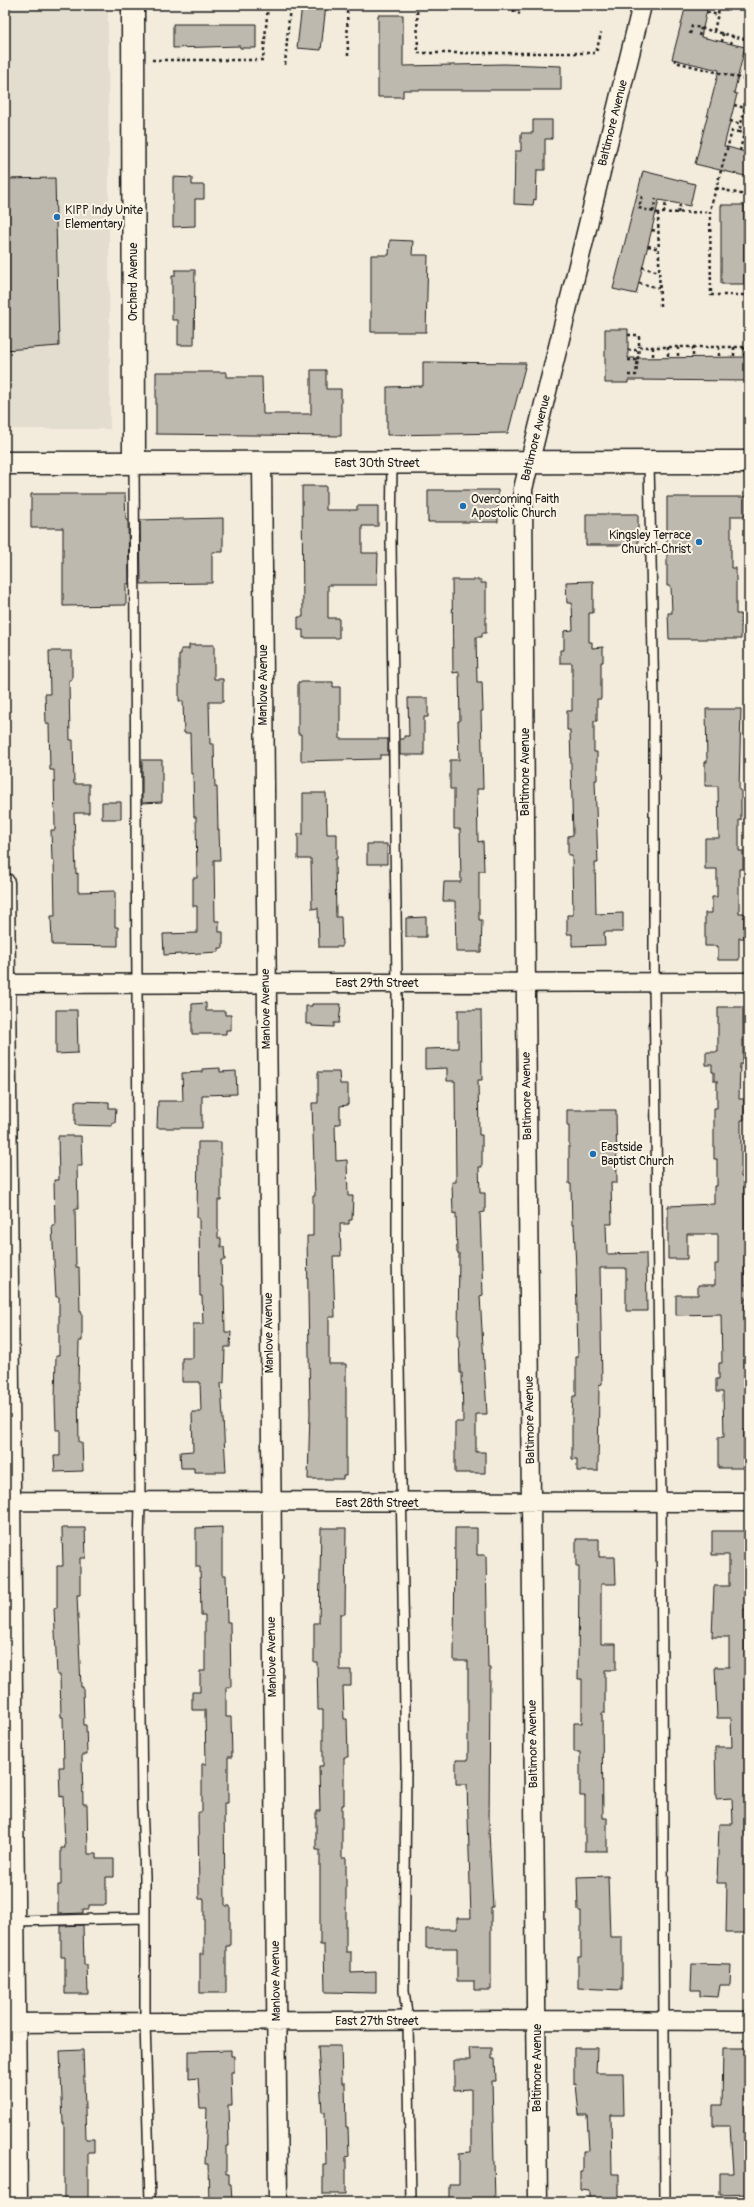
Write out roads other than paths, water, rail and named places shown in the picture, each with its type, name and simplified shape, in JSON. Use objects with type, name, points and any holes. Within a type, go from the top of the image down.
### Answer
[{"type":"main road","name":"Orchard Avenue","points":[[133,5],[134,464]]},
{"type":"main road","name":"East 30th Street","points":[[5,463],[749,462]]},
{"type":"street","name":"Baltimore Avenue","points":[[538,2202],[526,983],[523,489],[642,5]]},
{"type":"street","name":"Manlove Avenue","points":[[262,463],[278,2202]]},
{"type":"street","points":[[5,882],[8,1501],[15,1921],[11,2023],[18,2202]]},
{"type":"street","name":"East 29th Street","points":[[5,984],[749,982]]},
{"type":"street","name":"East 28th Street","points":[[8,1501],[140,1503],[749,1502]]},
{"type":"street","name":"East 27th Street","points":[[11,2023],[536,2020],[749,2021]]},
{"type":"lane","points":[[649,462],[654,704],[654,983],[661,1502],[665,2202]]},
{"type":"lane","points":[[392,463],[391,541],[397,983],[397,1251],[406,1766],[404,1991],[408,2021],[410,2202]]},
{"type":"lane","points":[[134,464],[139,1546],[145,1918],[145,2022],[150,2202]]},
{"type":"lane","points":[[15,1921],[145,1918]]},
{"type":"place","name":"KIPP Indy Unite Elementary","points":[[57,217]]},
{"type":"place","name":"Overcoming Faith Apostolic Church","points":[[463,506]]},
{"type":"place","name":"Kingsley Terrace Church-Christ","points":[[699,542]]},
{"type":"place","name":"Eastside Baptist Church","points":[[593,1154]]}]
